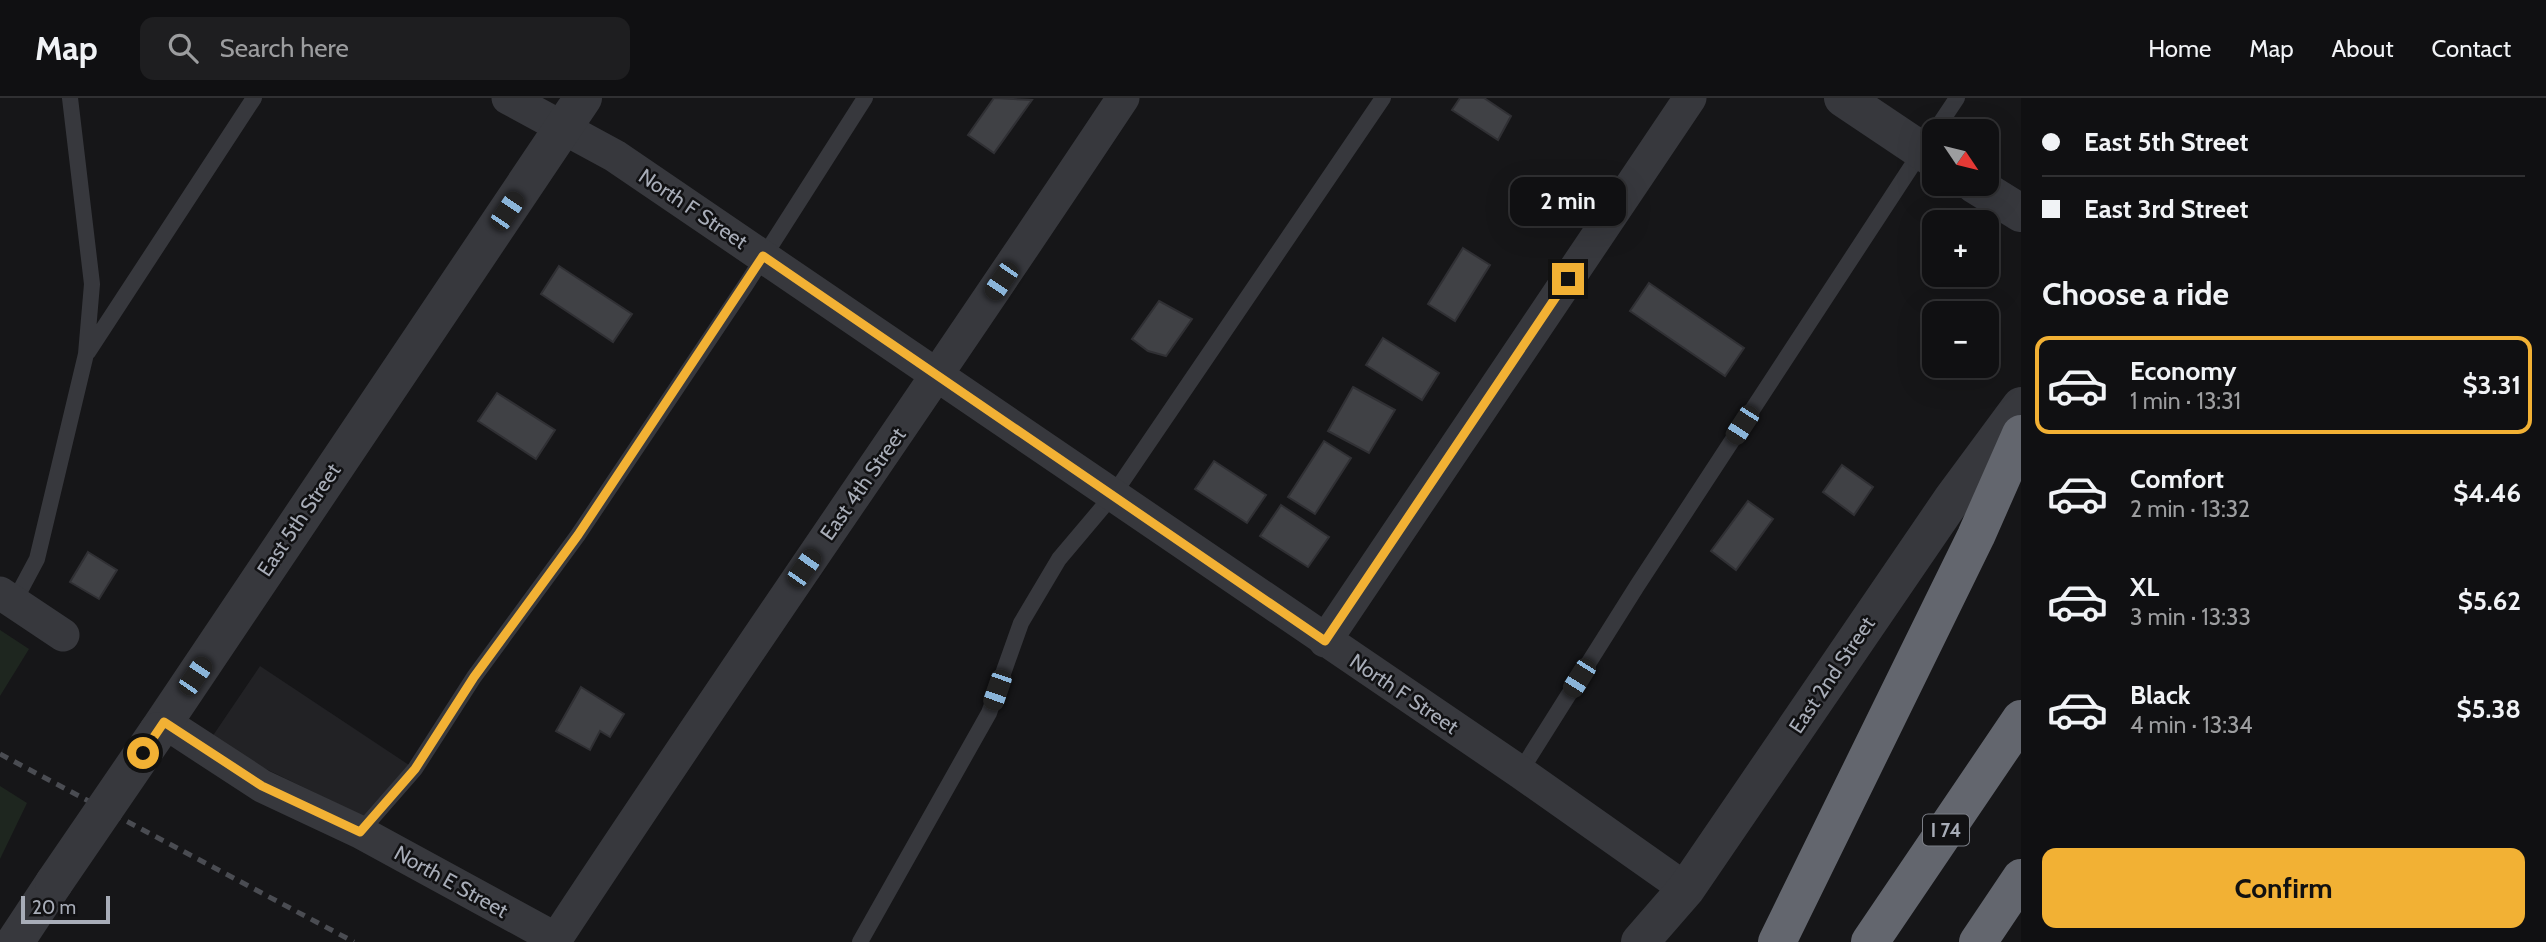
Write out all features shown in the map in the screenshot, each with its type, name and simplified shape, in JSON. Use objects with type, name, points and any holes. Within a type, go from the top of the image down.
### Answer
[{"type":"highway","points":[[1777,942],[1976,536],[2021,433]]},
{"type":"highway","name":"I 74","points":[[1870,942],[2021,719]]},
{"type":"highway","points":[[1978,942],[2021,878]]},
{"type":"street","name":"North F Street","points":[[508,98],[573,113],[615,156],[1520,772],[1686,889]]},
{"type":"street","name":"East 4th Street","points":[[559,940],[729,676],[939,375],[1123,98]]},
{"type":"street","points":[[1325,641],[1690,98]]},
{"type":"street","points":[[1843,98],[1922,138]]},
{"type":"street","name":"East 5th Street","points":[[15,942],[573,113]]},
{"type":"street","points":[[1992,196],[2020,214]]},
{"type":"street","name":"East 2nd Street","points":[[1640,942],[1686,889],[1953,498],[2021,407]]},
{"type":"street","points":[[7,597],[63,635]]},
{"type":"street","name":"North E Street","points":[[161,727],[262,786],[360,832],[559,940]]},
{"type":"lane","points":[[7,597],[37,559],[86,354],[92,285],[70,98]]},
{"type":"lane","points":[[86,354],[254,98]]},
{"type":"lane","points":[[360,832],[415,769],[474,677],[578,535],[865,98]]},
{"type":"lane","points":[[860,942],[989,713],[1021,623],[1059,559],[1113,495],[1383,98]]},
{"type":"lane","points":[[1945,119],[1957,98]]},
{"type":"lane","points":[[1520,772],[1922,157]]},
{"type":"shaded area","points":[[0,630],[29,649],[0,696]]},
{"type":"shaded area","points":[[260,666],[415,769],[371,820],[243,758],[212,737]]},
{"type":"shaded area","points":[[0,786],[27,803],[0,859]]},
{"type":"building","points":[[994,98],[1032,100],[994,153],[968,135]]},
{"type":"building","points":[[1460,98],[1484,98],[1511,116],[1498,140],[1452,110]]},
{"type":"building","points":[[1463,248],[1490,265],[1455,321],[1428,304]]},
{"type":"building","points":[[559,266],[632,314],[613,342],[541,294]]},
{"type":"building","points":[[1649,283],[1744,348],[1725,376],[1630,311]]},
{"type":"building","points":[[1159,301],[1192,319],[1166,356],[1148,351],[1132,339]]},
{"type":"building","points":[[1383,338],[1439,373],[1422,400],[1366,365]]},
{"type":"building","points":[[1353,387],[1395,410],[1369,453],[1328,431]]},
{"type":"building","points":[[497,393],[555,430],[536,459],[478,421]]},
{"type":"building","points":[[1324,441],[1351,458],[1315,514],[1288,497]]},
{"type":"building","points":[[1214,461],[1266,495],[1247,523],[1195,489]]},
{"type":"building","points":[[1842,465],[1873,487],[1854,515],[1823,492]]},
{"type":"building","points":[[1748,501],[1773,519],[1736,570],[1711,551]]},
{"type":"building","points":[[1281,505],[1329,537],[1308,567],[1260,536]]},
{"type":"building","points":[[88,552],[117,570],[99,599],[70,582]]},
{"type":"building","points":[[581,687],[624,714],[610,737],[600,731],[590,750],[556,731]]},
{"type":"railway","points":[[0,754],[354,942]]},
{"type":"route","points":[[143,753],[164,722],[262,786],[360,832],[415,769],[474,677],[578,535],[763,256],[1325,641],[1568,279]]}]
